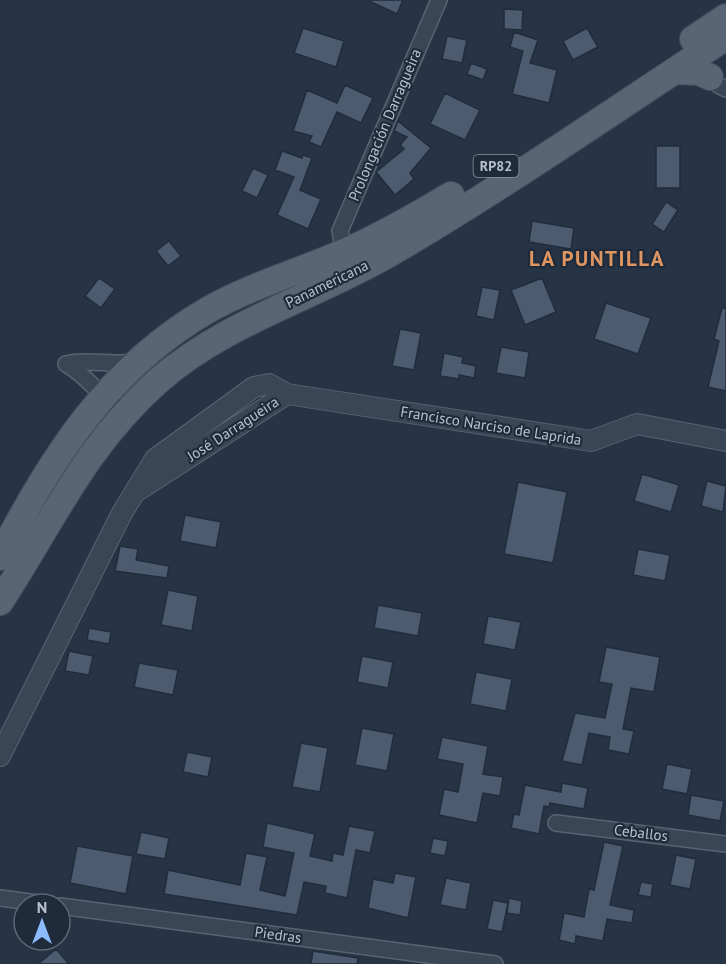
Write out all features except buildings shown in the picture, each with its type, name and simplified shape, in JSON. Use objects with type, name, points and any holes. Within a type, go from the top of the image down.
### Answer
[{"type":"main road","name":"Panamericana","points":[[0,557],[63,447],[102,397],[174,331],[211,309],[344,252],[415,217],[721,27]]},
{"type":"main road","name":"Panamericana","points":[[0,602],[90,454],[127,411],[159,380],[214,341],[386,255],[703,52],[721,27]]},
{"type":"main road","points":[[675,71],[699,72],[718,83]]},
{"type":"street","name":"Prolongación Darragueira","points":[[344,252],[340,231],[439,0]]},
{"type":"street","points":[[703,52],[718,83]]},
{"type":"street","points":[[127,411],[102,397],[86,378],[66,364],[78,361],[125,364],[140,360]]},
{"type":"street","name":"José Darragueira","points":[[0,756],[122,513],[155,459],[254,387],[269,384],[287,394]]},
{"type":"street","name":"Francisco Narciso de Laprida","points":[[287,394],[591,441],[637,424],[726,441]]},
{"type":"street","name":"Ceballos","points":[[556,823],[726,844]]},
{"type":"street","name":"Piedras","points":[[72,908],[495,964]]},
{"type":"district","name":"LA PUNTILLA","points":[[597,259]]}]
